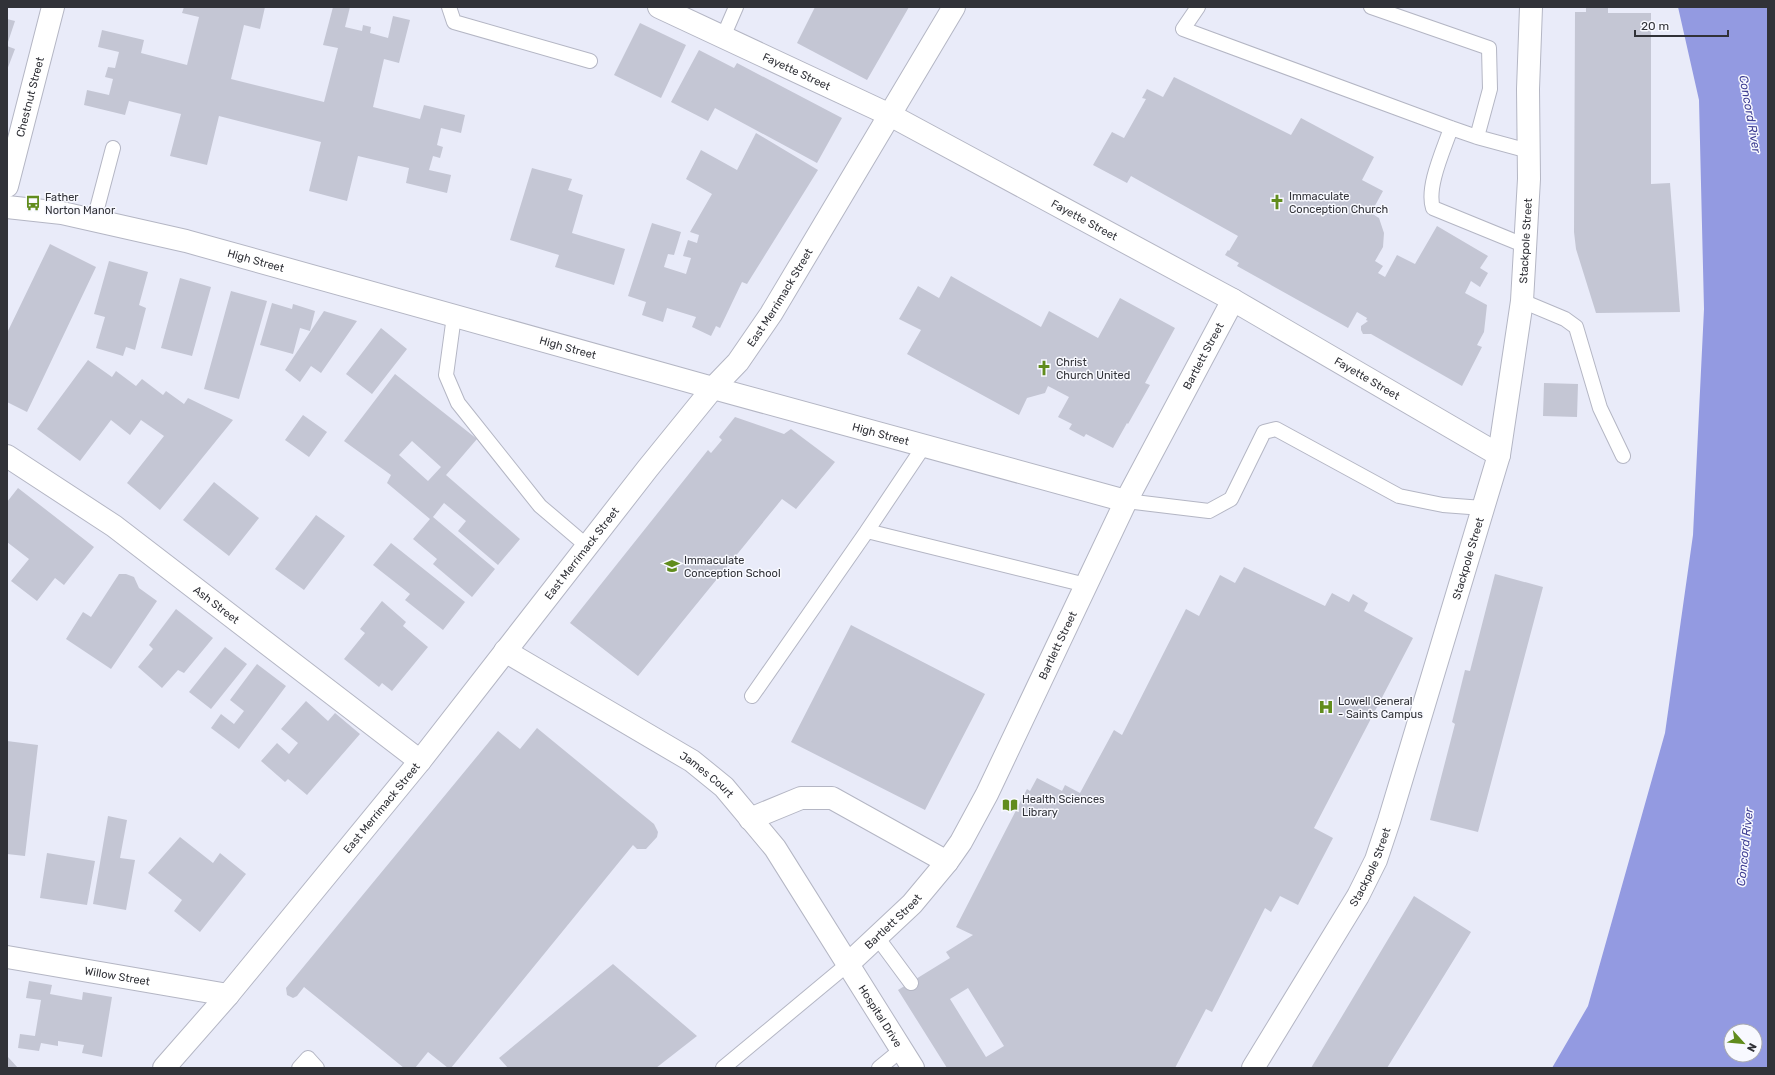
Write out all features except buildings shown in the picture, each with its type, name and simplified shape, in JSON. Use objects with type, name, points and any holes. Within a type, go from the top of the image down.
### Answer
[{"type":"street","name":"Chestnut Street","points":[[7,186],[53,7]]},
{"type":"street","name":"Fayette Street","points":[[659,7],[890,115],[1233,300],[1499,455]]},
{"type":"street","name":"East Merrimack Street","points":[[164,1068],[228,995],[420,761],[587,546],[713,388],[738,362],[772,314],[954,7]]},
{"type":"street","name":"Stackpole Street","points":[[1253,1068],[1358,896],[1376,860],[1499,455],[1522,301],[1526,246],[1529,179],[1528,89],[1531,7]]},
{"type":"street","name":"High Street","points":[[7,207],[62,213],[186,241],[1126,501]]},
{"type":"street","name":"Bartlett Street","points":[[848,964],[912,904],[947,862],[961,842],[987,794],[1126,501],[1233,300]]},
{"type":"street","name":"Ash Street","points":[[7,456],[114,526],[420,761]]},
{"type":"street","name":"James Court","points":[[505,651],[692,761],[724,787],[775,848],[848,964]]},
{"type":"street","points":[[750,819],[801,798],[832,798],[947,862]]},
{"type":"street","name":"Willow Street","points":[[7,956],[228,995]]},
{"type":"street","name":"Hospital Drive","points":[[848,964],[913,1068]]},
{"type":"street","points":[[169,1068],[180,1049]]},
{"type":"lane","points":[[449,7],[454,22],[590,61]]},
{"type":"lane","points":[[723,37],[736,7]]},
{"type":"lane","points":[[1198,7],[1183,29],[1451,128],[1529,151]]},
{"type":"lane","points":[[1371,7],[1489,48],[1490,89],[1477,136]]},
{"type":"lane","points":[[1451,128],[1433,182],[1431,196],[1433,208],[1526,246]]},
{"type":"lane","points":[[94,220],[114,148]]},
{"type":"lane","points":[[1522,301],[1565,318],[1576,327],[1600,408],[1623,456]]},
{"type":"lane","points":[[454,316],[446,375],[458,403],[540,506],[587,546]]},
{"type":"lane","points":[[1126,501],[1209,511],[1231,499],[1264,432],[1276,429],[1399,496],[1443,505],[1483,508]]},
{"type":"lane","points":[[752,696],[867,531],[924,446]]},
{"type":"lane","points":[[867,531],[1086,586]]},
{"type":"lane","points":[[877,936],[911,983]]},
{"type":"lane","points":[[723,1068],[848,964]]},
{"type":"lane","points":[[879,1068],[901,1050]]},
{"type":"lane","points":[[299,1068],[308,1058],[317,1068]]},
{"type":"water","name":"Concord River","points":[[1678,7],[1768,7],[1768,1068],[1552,1068],[1588,1006],[1665,733],[1693,535],[1704,309],[1699,100]]},
{"type":"place","name":"Immaculate Conception Church","points":[[1277,202]]},
{"type":"place","name":"Father Norton Manor","points":[[33,203]]},
{"type":"place","name":"Christ Church United","points":[[1044,368]]},
{"type":"place","name":"Immaculate Conception School","points":[[672,566]]},
{"type":"place","name":"Lowell General - Saints Campus","points":[[1326,707]]},
{"type":"place","name":"Health Sciences Library","points":[[1010,805]]}]
